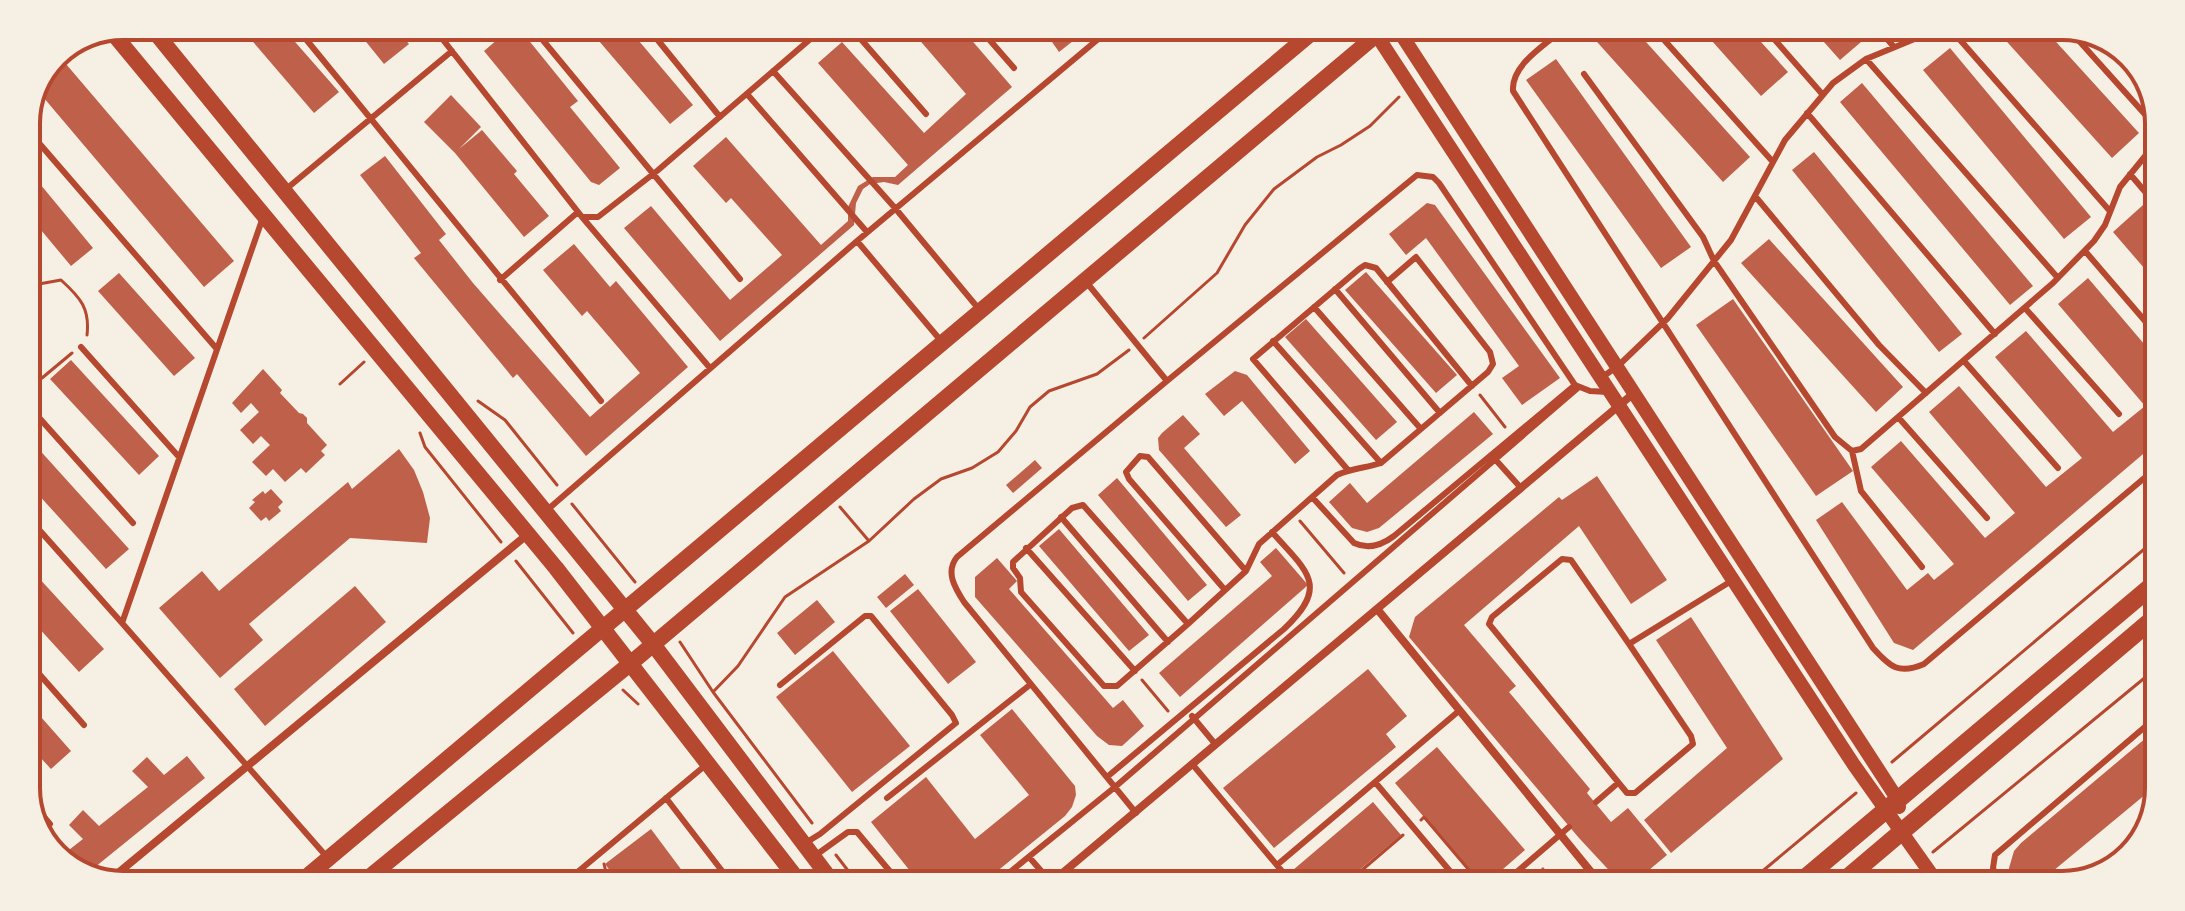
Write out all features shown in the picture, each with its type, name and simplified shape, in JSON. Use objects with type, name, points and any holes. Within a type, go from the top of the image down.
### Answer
[{"type":"main road","points":[[119,40],[528,534],[791,871]]},
{"type":"main road","points":[[161,40],[626,609],[824,871]]},
{"type":"main road","points":[[313,871],[1303,40]]},
{"type":"main road","points":[[377,871],[611,680],[1368,40]]},
{"type":"main road","points":[[1813,871],[2145,592]]},
{"type":"main road","points":[[1856,871],[2145,626]]},
{"type":"street","points":[[1382,40],[1866,784],[1892,804]]},
{"type":"street","points":[[1405,40],[1879,773],[1903,832],[1929,871]]},
{"type":"street","points":[[1064,871],[1635,392]]},
{"type":"street","points":[[121,871],[528,534]]},
{"type":"street","points":[[1378,610],[1590,871]]},
{"type":"lane","points":[[307,40],[601,401]]},
{"type":"lane","points":[[443,40],[580,214],[710,368]]},
{"type":"lane","points":[[543,40],[740,279]]},
{"type":"lane","points":[[658,40],[720,117]]},
{"type":"lane","points":[[500,280],[580,214],[598,217],[809,40]]},
{"type":"lane","points":[[862,40],[926,114]]},
{"type":"lane","points":[[990,40],[1014,68]]},
{"type":"lane","points":[[546,511],[895,208],[1097,40]]},
{"type":"lane","points":[[1551,40],[1518,71],[1512,81],[1513,91],[1873,648],[1888,664],[1911,670],[1942,651],[2145,478]]},
{"type":"lane","points":[[1664,40],[1773,162]]},
{"type":"lane","points":[[1775,40],[1823,95]]},
{"type":"lane","points":[[1888,40],[1894,47]]},
{"type":"lane","points":[[1601,378],[1663,323],[1731,240],[1785,140],[1833,83],[1866,59],[1912,40]]},
{"type":"lane","points":[[1960,40],[2109,210]]},
{"type":"lane","points":[[2081,43],[2144,113]]},
{"type":"lane","points":[[284,191],[452,51]]},
{"type":"lane","points":[[1866,59],[2058,278]]},
{"type":"lane","points":[[773,71],[895,208],[981,311]]},
{"type":"lane","points":[[1584,74],[1703,237],[1714,261],[1835,437],[1852,451],[1861,491],[1922,567]]},
{"type":"lane","points":[[747,94],[867,232]]},
{"type":"lane","points":[[1807,113],[1995,334]]},
{"type":"lane","points":[[40,144],[216,348]]},
{"type":"lane","points":[[1852,451],[1861,449],[1964,361],[2085,251],[2105,225],[2120,187],[2145,156]]},
{"type":"lane","points":[[2130,174],[2145,192]]},
{"type":"lane","points":[[1136,813],[955,589],[952,563],[1417,175],[1427,175],[1439,183],[1577,386],[1590,391],[1610,392]]},
{"type":"lane","points":[[1755,196],[1879,345],[1926,393]]},
{"type":"lane","points":[[122,623],[263,216]]},
{"type":"lane","points":[[857,241],[943,342]]},
{"type":"lane","points":[[2085,251],[2145,321]]},
{"type":"lane","points":[[1188,624],[1087,506],[1075,506],[1013,562],[1013,568],[1020,578],[1020,590],[1104,686],[1117,686],[1168,642],[1188,624],[1246,571],[1259,544],[1337,475],[1381,463],[1488,372],[1493,358],[1416,257],[1387,282]]},
{"type":"lane","points":[[1348,470],[1255,363],[1255,356],[1365,265],[1376,268],[1472,386]]},
{"type":"lane","points":[[1085,280],[1167,381]]},
{"type":"lane","points":[[1335,289],[1440,413]]},
{"type":"lane","points":[[1314,307],[1421,429]]},
{"type":"lane","points":[[2025,308],[2119,414]]},
{"type":"lane","points":[[1273,341],[1381,463]]},
{"type":"lane","points":[[81,347],[179,457]]},
{"type":"lane","points":[[1964,361],[2058,468]]},
{"type":"lane","points":[[1312,497],[1354,543],[1362,547],[1379,545],[1577,386]]},
{"type":"lane","points":[[1012,871],[1115,787],[1352,582],[1512,436],[1577,386]]},
{"type":"lane","points":[[1898,417],[1987,518]]},
{"type":"lane","points":[[40,419],[133,523]]},
{"type":"lane","points":[[1225,590],[1129,479],[1126,472],[1129,465],[1140,456],[1148,457],[1246,571]]},
{"type":"lane","points":[[1493,456],[1521,488]]},
{"type":"lane","points":[[1061,517],[1168,642]]},
{"type":"lane","points":[[40,531],[328,858]]},
{"type":"lane","points":[[1107,777],[1290,623],[1307,599],[1309,577],[1272,532]]},
{"type":"lane","points":[[1026,548],[1135,671]]},
{"type":"lane","points":[[1562,559],[1571,560],[1629,644],[1691,736],[1693,744],[1635,793],[1627,793],[1618,783],[1489,624],[1492,617],[1562,559]]},
{"type":"lane","points":[[1629,644],[1733,580]]},
{"type":"lane","points":[[780,685],[865,616],[871,616],[956,723],[820,834],[808,851]]},
{"type":"lane","points":[[40,675],[84,725]]},
{"type":"lane","points":[[887,798],[1031,684]]},
{"type":"lane","points":[[1187,710],[1216,745]]},
{"type":"lane","points":[[1277,865],[1460,710]]},
{"type":"lane","points":[[1994,871],[1995,855],[2145,727]]},
{"type":"lane","points":[[579,871],[708,763]]},
{"type":"lane","points":[[1193,765],[1282,871]]},
{"type":"lane","points":[[1375,782],[1450,871]]},
{"type":"lane","points":[[1596,802],[1618,783]]},
{"type":"lane","points":[[666,798],[722,871]]},
{"type":"lane","points":[[46,819],[50,824]]},
{"type":"lane","points":[[1518,871],[1569,827]]},
{"type":"lane","points":[[808,851],[848,832],[857,832],[890,871]]},
{"type":"lane","points":[[1029,857],[1042,871]]},
{"type":"path","points":[[713,692],[738,666],[785,597],[869,541],[925,489],[953,473],[972,468],[998,452],[1016,431],[1030,407],[1049,391],[1097,374],[1137,344],[1217,273],[1245,225],[1274,189],[1304,165],[1370,126],[1410,85]]},
{"type":"path","points":[[40,282],[61,280],[76,293],[88,314],[88,334],[81,347],[40,379]]},
{"type":"path","points":[[340,384],[364,362]]},
{"type":"path","points":[[1472,386],[1512,436]]},
{"type":"path","points":[[419,429],[425,447],[584,646]]},
{"type":"path","points":[[830,495],[869,541]]},
{"type":"path","points":[[1293,513],[1352,582]]},
{"type":"path","points":[[1879,773],[2145,548]]},
{"type":"path","points":[[1135,671],[1176,720]]},
{"type":"path","points":[[1909,871],[2145,678]]},
{"type":"path","points":[[611,680],[643,708]]},
{"type":"path","points":[[1762,871],[1866,784]]},
{"type":"building","points":[[251,40],[293,40],[339,92],[314,113]]},
{"type":"building","points":[[365,40],[406,40],[409,44],[384,64]]},
{"type":"building","points":[[497,40],[529,40],[578,101],[570,107],[620,168],[599,185],[591,182],[484,51]]},
{"type":"building","points":[[598,40],[638,40],[693,105],[670,124]]},
{"type":"building","points":[[919,40],[971,40],[1012,87],[898,185],[884,182],[870,184],[863,189],[856,203],[854,225],[720,341],[624,228],[651,206],[730,300],[782,255],[731,198],[726,203],[693,166],[726,137],[821,245],[848,221],[848,207],[858,186],[873,177],[895,177],[908,165],[818,63],[842,42],[924,133],[966,94]]},
{"type":"building","points":[[1051,40],[1074,40],[1059,52]]},
{"type":"building","points":[[1595,40],[1644,40],[1750,157],[1723,182]]},
{"type":"building","points":[[1711,40],[1759,40],[1788,72],[1761,96]]},
{"type":"building","points":[[1822,40],[1863,40],[1840,60]]},
{"type":"building","points":[[2005,40],[2054,40],[2139,133],[2112,158]]},
{"type":"building","points":[[1950,48],[2091,217],[2064,239],[1923,70]]},
{"type":"building","points":[[1556,59],[1691,247],[1661,268],[1526,80]]},
{"type":"building","points":[[66,64],[234,261],[204,287],[44,98]]},
{"type":"building","points":[[1862,83],[2033,286],[2010,305],[1840,102]]},
{"type":"building","points":[[451,95],[481,127],[459,149],[482,130],[517,171],[514,174],[549,216],[524,237],[455,153],[424,122]]},
{"type":"building","points":[[1814,152],[1962,334],[1939,352],[1792,170]]},
{"type":"building","points":[[385,156],[446,234],[439,240],[590,417],[640,373],[587,311],[582,316],[543,270],[574,244],[610,287],[616,281],[688,367],[586,456],[517,374],[513,378],[414,258],[421,253],[360,175]]},
{"type":"building","points":[[40,184],[93,248],[71,266],[40,229]]},
{"type":"building","points":[[1427,203],[1435,205],[1560,378],[1522,405],[1502,378],[1519,366],[1426,238],[1406,255],[1389,234]]},
{"type":"building","points":[[2143,205],[2145,207],[2145,269],[2113,232]]},
{"type":"building","points":[[1769,239],[1903,387],[1876,412],[1741,263]]},
{"type":"building","points":[[1366,272],[1457,375],[1436,393],[1345,290]]},
{"type":"building","points":[[119,273],[195,358],[174,376],[98,291]]},
{"type":"building","points":[[2088,278],[2145,345],[2145,406],[2058,304]]},
{"type":"building","points":[[1733,299],[1853,471],[1816,496],[1696,325]]},
{"type":"building","points":[[1306,319],[1397,422],[1376,440],[1285,337]]},
{"type":"building","points":[[2026,331],[2113,432],[2145,406],[2145,452],[1913,650],[1894,643],[1816,520],[1842,502],[1907,590],[1928,573],[1934,580],[1954,564],[1871,467],[1901,441],[1985,538],[2015,513],[1929,412],[1959,386],[2046,487],[2082,458],[1995,357]]},
{"type":"building","points":[[71,360],[159,456],[139,475],[50,379]]},
{"type":"building","points":[[263,369],[282,390],[280,393],[307,418],[307,423],[327,445],[321,451],[325,455],[306,473],[301,468],[285,482],[273,469],[266,476],[252,462],[270,445],[261,436],[253,444],[240,430],[259,412],[251,403],[241,413],[232,403]]},
{"type":"building","points":[[1235,371],[1247,375],[1310,451],[1295,464],[1242,401],[1224,416],[1205,394]]},
{"type":"building","points":[[1474,412],[1493,434],[1379,528],[1367,532],[1352,528],[1329,502],[1350,483],[1367,503]]},
{"type":"building","points":[[1183,415],[1200,434],[1184,448],[1241,515],[1226,527],[1159,450],[1158,438]]},
{"type":"building","points":[[399,449],[414,470],[423,492],[430,518],[427,543],[350,538],[249,624],[263,640],[220,678],[159,608],[202,571],[219,591],[348,482],[352,489]]},
{"type":"building","points":[[40,450],[129,549],[106,569],[40,496]]},
{"type":"building","points":[[1035,460],[1042,468],[1013,493],[1006,485]]},
{"type":"building","points":[[1597,476],[1667,580],[1631,604],[1579,526],[1464,625],[1516,686],[1509,692],[1590,789],[1587,793],[1611,822],[1628,808],[1667,855],[1648,871],[1610,871],[1409,637],[1415,617],[1559,497],[1562,500]]},
{"type":"building","points":[[1117,478],[1207,585],[1188,601],[1098,495]]},
{"type":"building","points":[[271,489],[283,502],[278,507],[281,511],[269,521],[266,517],[261,521],[249,508],[255,502],[252,500]]},
{"type":"building","points":[[1059,529],[1149,635],[1129,651],[1039,546]]},
{"type":"building","points":[[1276,548],[1308,585],[1180,697],[1159,673],[1272,576],[1260,562]]},
{"type":"building","points":[[997,558],[1017,581],[1009,589],[1113,708],[1123,700],[1144,726],[1122,746],[1109,745],[1097,736],[975,597],[975,577]]},
{"type":"building","points":[[905,574],[914,585],[886,608],[877,597]]},
{"type":"building","points":[[40,579],[104,649],[79,672],[40,629]]},
{"type":"building","points":[[355,586],[386,622],[265,726],[234,689]]},
{"type":"building","points":[[918,589],[976,662],[948,684],[890,611]]},
{"type":"building","points":[[817,600],[835,622],[795,655],[777,633]]},
{"type":"building","points":[[1691,617],[1783,759],[1671,853],[1644,820],[1727,748],[1656,640]]},
{"type":"building","points":[[833,651],[910,746],[852,792],[776,697]]},
{"type":"building","points":[[1368,669],[1407,716],[1386,734],[1396,747],[1274,848],[1223,788]]},
{"type":"building","points":[[1012,709],[1075,786],[1072,807],[997,871],[910,871],[871,822],[926,777],[975,839],[1029,795],[980,735]]},
{"type":"building","points":[[40,716],[71,751],[51,769],[40,757]]},
{"type":"building","points":[[2145,739],[2144,796],[2053,871],[2009,871],[2014,851]]},
{"type":"building","points":[[1437,747],[1525,850],[1501,871],[1470,871],[1395,783]]},
{"type":"building","points":[[187,756],[205,778],[96,866],[68,850],[83,839],[69,825],[83,810],[99,826],[148,787],[132,771],[147,757],[164,775]]},
{"type":"building","points":[[1373,802],[1401,835],[1358,871],[1293,870]]},
{"type":"building","points":[[651,829],[682,871],[610,871],[605,864]]}]
